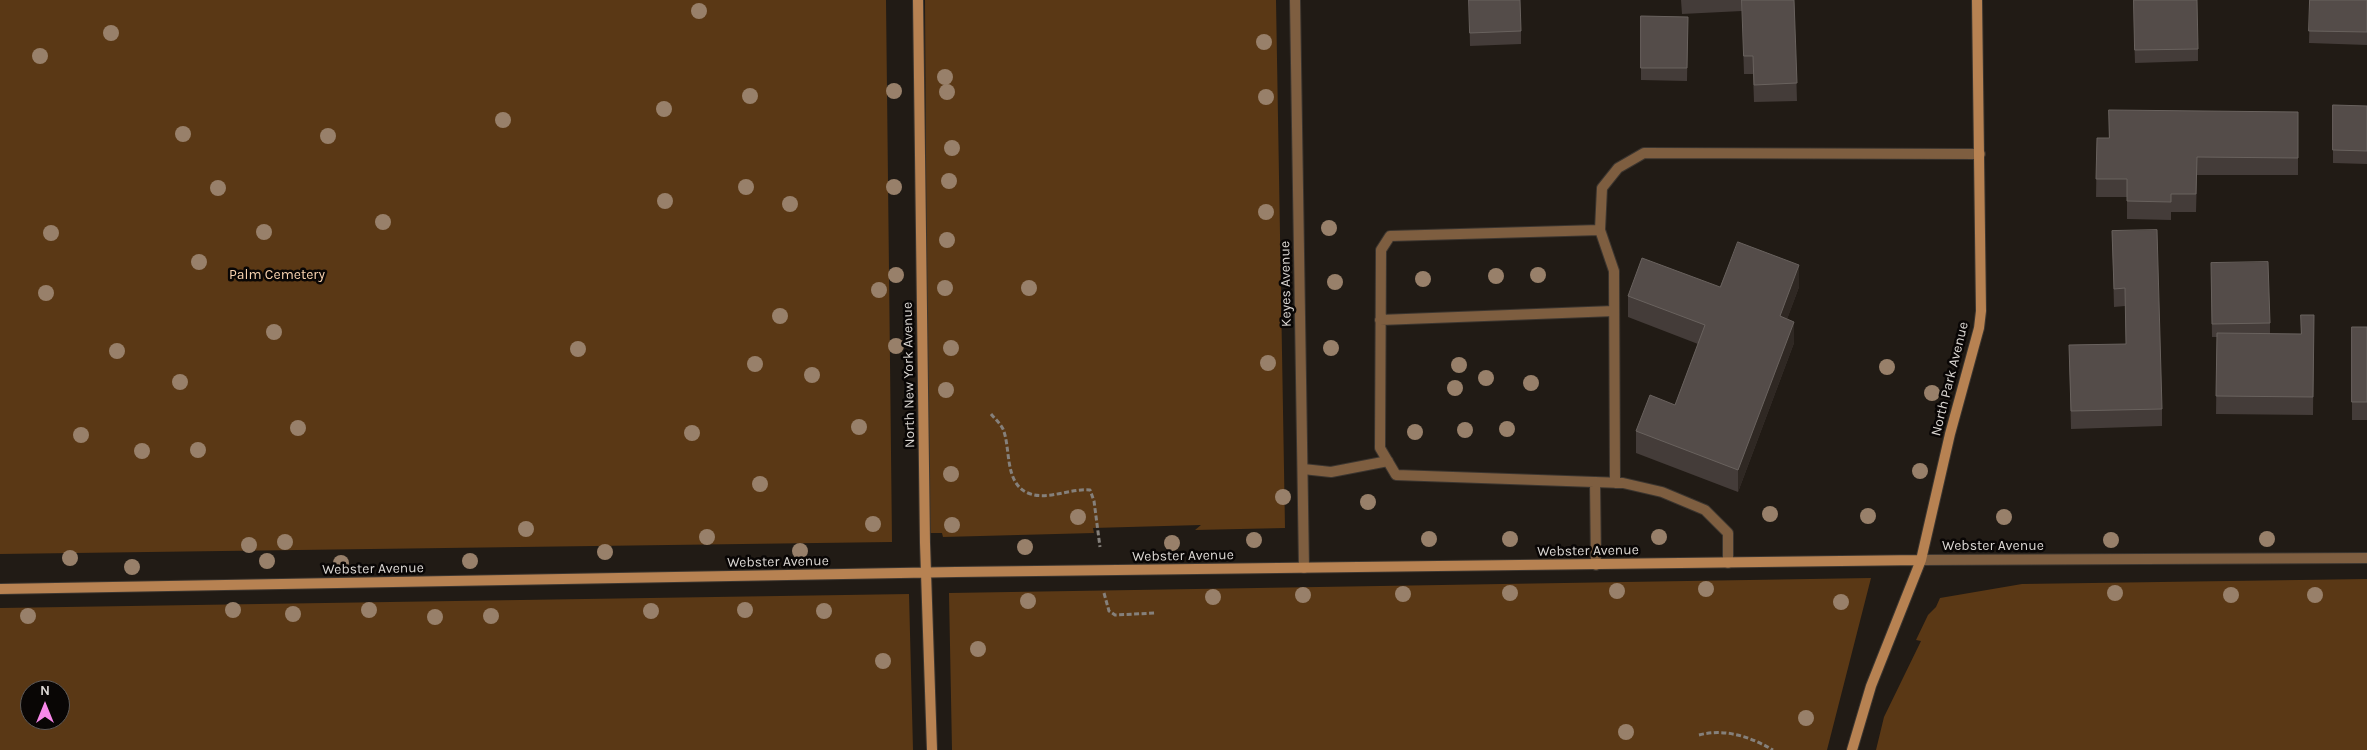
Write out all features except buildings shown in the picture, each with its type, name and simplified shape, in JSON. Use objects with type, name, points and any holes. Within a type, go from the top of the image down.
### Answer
[{"type":"street","name":"North New York Avenue","points":[[918,0],[926,573],[932,750]]},
{"type":"street","name":"Keyes Avenue","points":[[1295,0],[1304,568]]},
{"type":"street","name":"North Park Avenue","points":[[1852,750],[1871,686],[1920,560],[1950,434],[1979,328],[1981,311],[1977,0]]},
{"type":"street","points":[[1619,483],[1614,271],[1600,230],[1602,188],[1618,168],[1644,154],[1980,154]]},
{"type":"street","points":[[1600,230],[1390,236],[1381,250],[1380,448],[1396,475],[1619,483],[1662,492],[1705,510],[1728,533],[1728,563]]},
{"type":"street","points":[[1380,320],[1614,311]]},
{"type":"street","points":[[1302,468],[1331,472],[1388,461]]},
{"type":"street","points":[[1595,482],[1596,565]]},
{"type":"street","name":"Webster Avenue","points":[[0,589],[1304,568],[1920,560],[2367,558]]},
{"type":"path","points":[[991,414],[1004,430],[1011,471],[1020,488],[1028,493],[1042,495],[1090,490],[1094,501],[1105,602],[1109,611],[1115,615],[1155,613]]},
{"type":"path","points":[[1700,735],[1708,732],[1736,735],[1773,750]]},
{"type":"green space","name":"Palm Cemetery","points":[[0,0],[886,0],[892,542],[0,554]]},
{"type":"green space","points":[[925,0],[1276,0],[1285,528],[1195,530],[1201,525],[1093,528],[1094,533],[943,537],[942,533],[928,533]]},
{"type":"green space","points":[[1871,578],[1827,750],[952,750],[949,593]]},
{"type":"green space","points":[[2367,579],[2367,750],[1876,750],[1884,717],[1921,641],[1916,640],[1928,615],[1936,607],[1940,598],[2022,584]]},
{"type":"green space","points":[[909,594],[913,750],[0,750],[0,608]]}]
